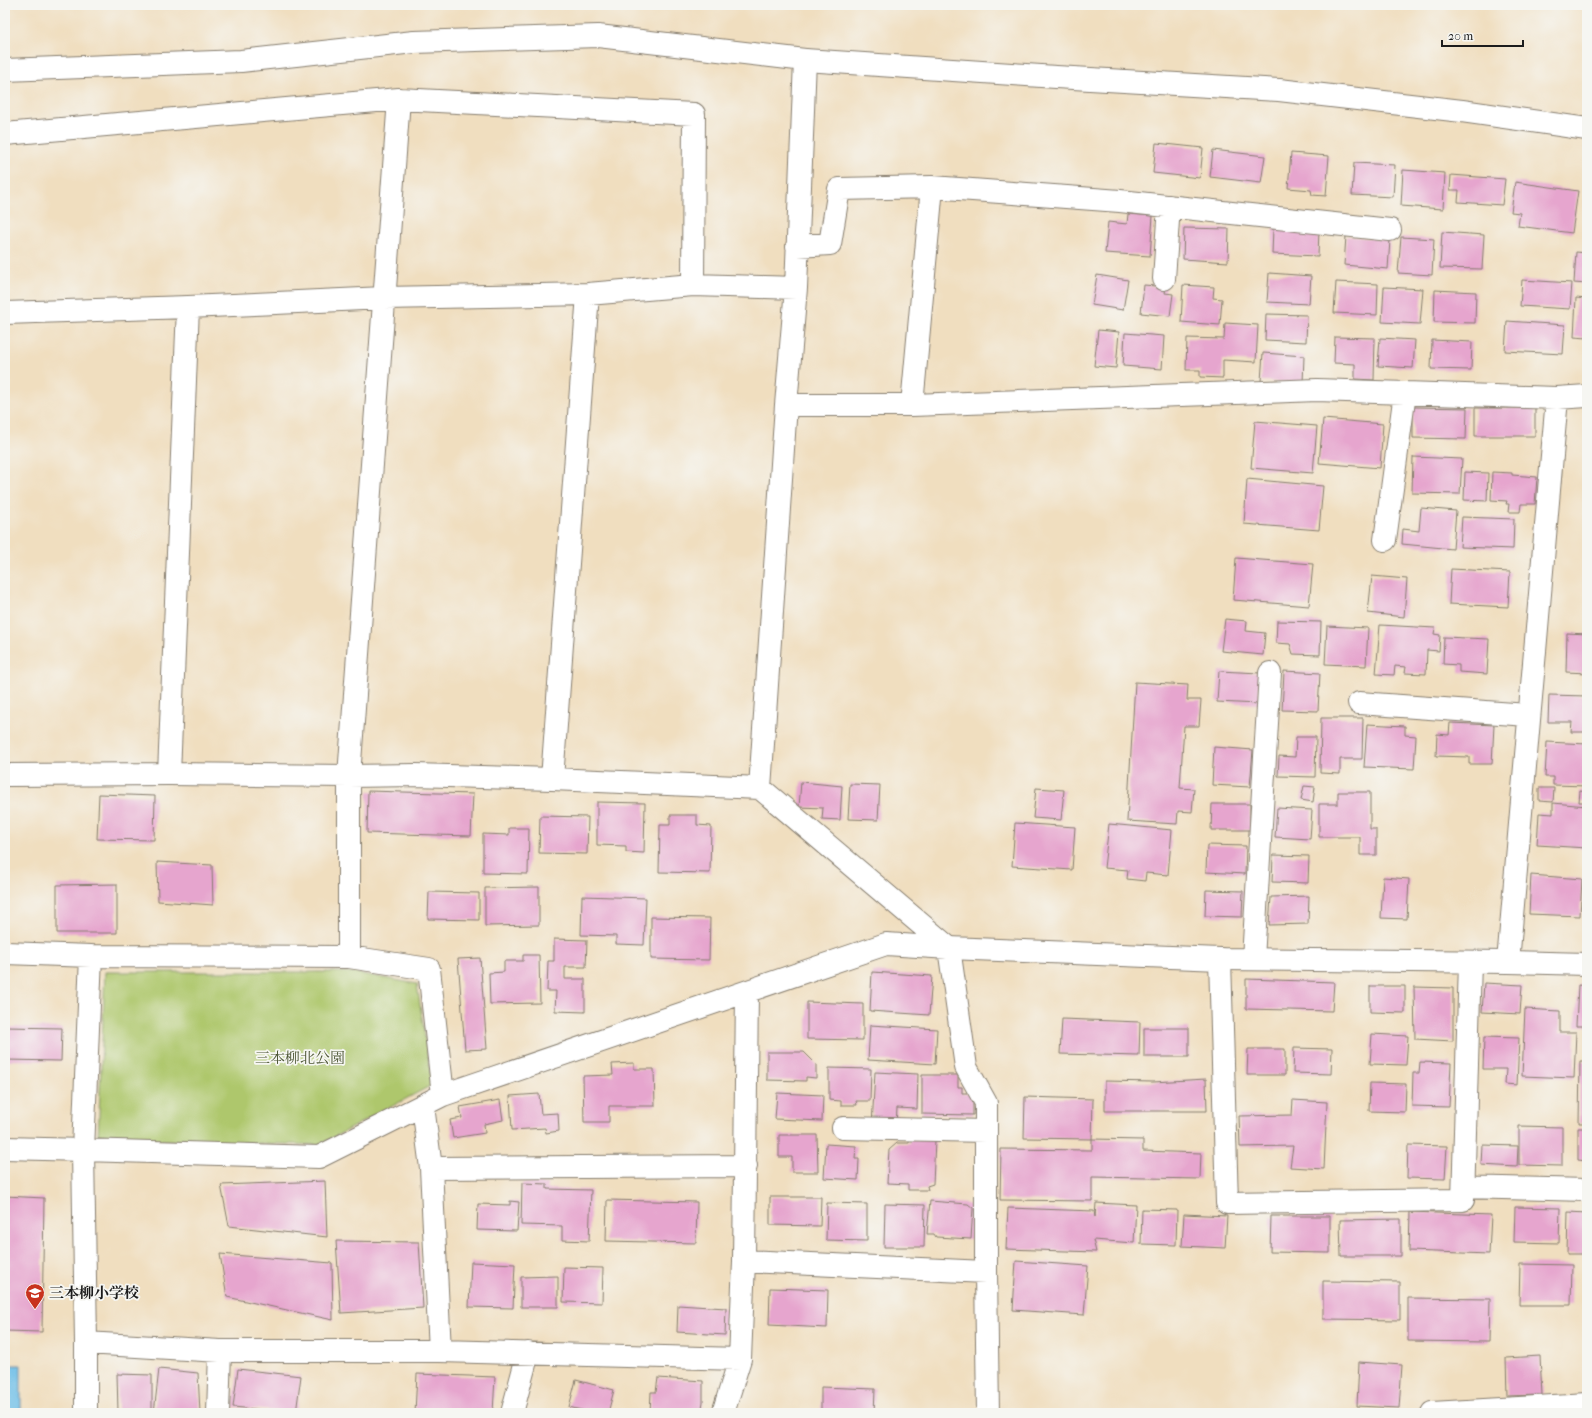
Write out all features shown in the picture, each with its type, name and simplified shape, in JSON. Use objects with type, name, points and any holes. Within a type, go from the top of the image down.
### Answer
[{"type":"street","points":[[5,70],[241,61],[414,42],[598,36],[805,60],[1279,90],[1462,111],[1587,129]]},
{"type":"street","points":[[760,788],[786,405],[796,288],[805,60]]},
{"type":"street","points":[[349,957],[349,776],[399,99]]},
{"type":"street","points":[[5,134],[399,99],[694,114],[693,284]]},
{"type":"street","points":[[797,246],[830,244],[839,189],[932,187],[1120,201],[1390,230]]},
{"type":"street","points":[[912,405],[932,187]]},
{"type":"street","points":[[1164,279],[1169,206]]},
{"type":"street","points":[[5,313],[188,307],[384,298],[588,294],[693,284],[796,288]]},
{"type":"street","points":[[552,779],[588,294]]},
{"type":"street","points":[[169,774],[188,307]]},
{"type":"street","points":[[786,405],[912,405],[1318,390],[1557,398],[1587,396]]},
{"type":"street","points":[[1385,540],[1405,393]]},
{"type":"street","points":[[1508,962],[1528,715],[1557,398]]},
{"type":"street","points":[[1253,959],[1270,673]]},
{"type":"street","points":[[1359,703],[1528,715]]},
{"type":"street","points":[[5,775],[416,775],[760,788],[949,948],[966,1067],[986,1103],[988,1413]]},
{"type":"street","points":[[5,1148],[319,1157],[443,1096],[886,944],[1220,959],[1587,964]]},
{"type":"street","points":[[5,953],[91,956],[349,957],[429,969],[443,1096]]},
{"type":"street","points":[[86,1413],[83,1150],[91,956]]},
{"type":"street","points":[[1220,959],[1227,1203],[1463,1200],[1470,962]]},
{"type":"street","points":[[723,1413],[740,1359],[746,1166],[747,992]]},
{"type":"street","points":[[423,1106],[431,1168],[440,1351]]},
{"type":"street","points":[[843,1128],[986,1131]]},
{"type":"street","points":[[431,1168],[746,1166]]},
{"type":"street","points":[[1464,1187],[1587,1190]]},
{"type":"street","points":[[744,1261],[986,1272]]},
{"type":"street","points":[[86,1343],[220,1350],[440,1351],[740,1359]]},
{"type":"street","points":[[218,1413],[220,1350]]},
{"type":"street","points":[[512,1413],[528,1353]]},
{"type":"street","points":[[1432,1413],[1587,1404]]},
{"type":"green space","name":"三本柳北公園","points":[[105,972],[351,972],[417,984],[432,1085],[319,1145],[98,1138]]},
{"type":"water","points":[[5,1365],[21,1365],[21,1413],[5,1413]]},
{"type":"building","points":[[1156,143],[1203,148],[1200,178],[1153,173]]},
{"type":"building","points":[[1213,150],[1265,156],[1261,183],[1210,177]]},
{"type":"building","points":[[1291,153],[1329,156],[1326,196],[1312,195],[1311,190],[1288,188]]},
{"type":"building","points":[[1354,163],[1395,165],[1393,197],[1352,195]]},
{"type":"building","points":[[1403,170],[1445,173],[1443,209],[1401,206]]},
{"type":"building","points":[[1451,175],[1505,179],[1502,205],[1458,202],[1459,190],[1450,190]]},
{"type":"building","points":[[1515,182],[1578,191],[1572,233],[1518,226],[1520,213],[1511,212]]},
{"type":"building","points":[[1128,214],[1153,216],[1150,256],[1105,253],[1108,222],[1127,224]]},
{"type":"building","points":[[1584,214],[1587,214],[1587,235],[1583,235]]},
{"type":"building","points":[[1184,228],[1229,229],[1228,262],[1183,259]]},
{"type":"building","points":[[1273,228],[1319,230],[1318,256],[1272,254]]},
{"type":"building","points":[[1442,232],[1484,235],[1482,269],[1440,268]]},
{"type":"building","points":[[1346,236],[1390,240],[1388,269],[1344,265]]},
{"type":"building","points":[[1401,237],[1434,239],[1432,275],[1398,273]]},
{"type":"building","points":[[1576,252],[1587,253],[1587,284],[1574,283]]},
{"type":"building","points":[[1269,273],[1311,276],[1309,304],[1267,302]]},
{"type":"building","points":[[1097,275],[1128,280],[1123,310],[1092,305]]},
{"type":"building","points":[[1522,280],[1572,283],[1570,309],[1520,306]]},
{"type":"building","points":[[1336,282],[1378,284],[1377,315],[1334,313]]},
{"type":"building","points":[[1144,285],[1166,287],[1165,293],[1173,294],[1170,316],[1141,313]]},
{"type":"building","points":[[1183,285],[1214,287],[1213,298],[1222,299],[1220,325],[1181,322]]},
{"type":"building","points":[[1384,287],[1423,289],[1420,324],[1382,322]]},
{"type":"building","points":[[1435,290],[1476,292],[1475,323],[1434,322]]},
{"type":"building","points":[[1576,298],[1587,299],[1587,338],[1574,337]]},
{"type":"building","points":[[1266,314],[1307,315],[1306,342],[1265,340]]},
{"type":"building","points":[[1507,321],[1565,325],[1563,354],[1505,351]]},
{"type":"building","points":[[1225,323],[1258,325],[1256,362],[1223,360],[1223,378],[1200,377],[1200,370],[1186,370],[1187,338],[1224,339]]},
{"type":"building","points":[[1098,330],[1119,332],[1116,368],[1094,366]]},
{"type":"building","points":[[1125,333],[1164,336],[1162,369],[1123,366]]},
{"type":"building","points":[[1335,337],[1375,338],[1374,380],[1355,379],[1355,364],[1334,363]]},
{"type":"building","points":[[1380,338],[1415,340],[1413,368],[1378,366]]},
{"type":"building","points":[[1432,340],[1472,342],[1471,370],[1431,369]]},
{"type":"building","points":[[1263,353],[1304,356],[1303,383],[1261,381]]},
{"type":"building","points":[[1413,407],[1467,408],[1466,439],[1413,438]]},
{"type":"building","points":[[1475,408],[1535,408],[1535,436],[1475,436]]},
{"type":"building","points":[[1323,419],[1383,424],[1380,468],[1319,463]]},
{"type":"building","points":[[1255,421],[1317,426],[1313,473],[1251,468]]},
{"type":"building","points":[[1413,457],[1462,459],[1460,494],[1412,493]]},
{"type":"building","points":[[1465,472],[1488,473],[1487,501],[1464,500]]},
{"type":"building","points":[[1492,472],[1512,473],[1512,475],[1537,477],[1535,504],[1521,504],[1520,512],[1508,512],[1509,504],[1506,504],[1507,501],[1491,500]]},
{"type":"building","points":[[1247,479],[1323,486],[1319,530],[1244,524]]},
{"type":"building","points":[[1421,508],[1456,511],[1453,549],[1402,544],[1403,529],[1419,531]]},
{"type":"building","points":[[1462,517],[1514,519],[1513,549],[1460,547]]},
{"type":"building","points":[[1236,558],[1313,564],[1309,606],[1233,600]]},
{"type":"building","points":[[1451,569],[1510,572],[1508,607],[1449,604]]},
{"type":"building","points":[[1372,576],[1407,579],[1404,617],[1368,613]]},
{"type":"building","points":[[1225,619],[1247,621],[1246,631],[1265,633],[1263,655],[1221,651]]},
{"type":"building","points":[[1277,621],[1321,622],[1320,655],[1293,654],[1290,644],[1276,643]]},
{"type":"building","points":[[1380,625],[1435,628],[1434,634],[1440,635],[1439,651],[1427,650],[1426,674],[1405,673],[1406,667],[1395,666],[1394,675],[1376,674]]},
{"type":"building","points":[[1327,626],[1368,628],[1366,666],[1325,664]]},
{"type":"building","points":[[1567,633],[1587,634],[1587,673],[1566,672]]},
{"type":"building","points":[[1444,637],[1489,639],[1487,674],[1459,672],[1459,665],[1443,664]]},
{"type":"building","points":[[1219,671],[1260,673],[1259,704],[1217,702]]},
{"type":"building","points":[[1284,671],[1320,673],[1318,711],[1282,710]]},
{"type":"building","points":[[1135,682],[1188,685],[1187,700],[1201,700],[1199,726],[1184,726],[1180,788],[1194,789],[1192,812],[1178,811],[1177,824],[1127,821]]},
{"type":"building","points":[[1549,695],[1587,696],[1587,732],[1571,732],[1572,722],[1548,722]]},
{"type":"building","points":[[1321,718],[1363,718],[1362,759],[1340,759],[1340,774],[1320,773]]},
{"type":"building","points":[[1450,723],[1494,725],[1492,764],[1469,764],[1469,757],[1436,756],[1437,734],[1449,735]]},
{"type":"building","points":[[1367,724],[1405,726],[1405,735],[1416,736],[1414,769],[1364,767]]},
{"type":"building","points":[[1296,737],[1316,737],[1315,777],[1278,776],[1279,756],[1295,757]]},
{"type":"building","points":[[1547,742],[1587,744],[1587,786],[1553,785],[1553,777],[1545,777]]},
{"type":"building","points":[[1214,747],[1253,750],[1250,787],[1212,785]]},
{"type":"building","points":[[801,782],[842,786],[840,820],[822,819],[823,808],[799,807]]},
{"type":"building","points":[[850,784],[880,785],[878,820],[848,819]]},
{"type":"building","points":[[1304,786],[1315,787],[1313,802],[1301,800]]},
{"type":"building","points":[[1036,788],[1064,790],[1061,820],[1033,818]]},
{"type":"building","points":[[1539,788],[1554,788],[1553,802],[1539,801]]},
{"type":"building","points":[[368,791],[473,794],[471,836],[367,833]]},
{"type":"building","points":[[1580,791],[1587,792],[1587,802],[1579,802]]},
{"type":"building","points":[[1338,792],[1370,792],[1370,829],[1376,829],[1376,855],[1360,855],[1360,837],[1319,837],[1319,804],[1338,804]]},
{"type":"building","points":[[99,794],[155,796],[154,840],[97,839]]},
{"type":"building","points":[[597,802],[645,803],[644,853],[626,852],[626,846],[597,845]]},
{"type":"building","points":[[1553,803],[1587,806],[1587,848],[1537,845],[1539,813],[1553,814]]},
{"type":"building","points":[[1212,804],[1250,804],[1250,830],[1211,830]]},
{"type":"building","points":[[1277,808],[1312,810],[1310,839],[1275,837]]},
{"type":"building","points":[[670,815],[697,815],[697,825],[711,826],[710,873],[659,872],[660,825],[670,825]]},
{"type":"building","points":[[540,816],[588,817],[587,854],[539,853]]},
{"type":"building","points":[[1015,823],[1075,827],[1072,870],[1012,866]]},
{"type":"building","points":[[1109,824],[1172,830],[1168,875],[1146,873],[1145,881],[1127,879],[1128,870],[1104,868]]},
{"type":"building","points":[[509,828],[529,828],[528,874],[483,873],[483,834],[509,835]]},
{"type":"building","points":[[1207,845],[1246,846],[1245,874],[1206,872]]},
{"type":"building","points":[[1273,855],[1309,856],[1308,883],[1272,882]]},
{"type":"building","points":[[157,862],[212,865],[213,905],[158,901]]},
{"type":"building","points":[[1531,875],[1582,879],[1580,916],[1529,914]]},
{"type":"building","points":[[1383,877],[1409,879],[1407,919],[1381,918]]},
{"type":"building","points":[[117,884],[117,933],[57,933],[57,885]]},
{"type":"building","points":[[539,887],[539,925],[485,926],[485,888]]},
{"type":"building","points":[[1206,890],[1243,891],[1242,917],[1205,916]]},
{"type":"building","points":[[429,892],[479,893],[479,920],[428,919]]},
{"type":"building","points":[[582,896],[646,898],[644,945],[616,944],[616,936],[581,935]]},
{"type":"building","points":[[1309,896],[1308,924],[1269,925],[1271,897]]},
{"type":"building","points":[[651,917],[710,918],[709,960],[651,959]]},
{"type":"building","points":[[554,939],[587,940],[586,967],[565,967],[565,979],[585,979],[585,1012],[555,1011],[556,991],[547,991],[548,961],[554,961]]},
{"type":"building","points":[[523,955],[539,955],[540,1003],[490,1004],[489,973],[504,972],[504,961],[523,961]]},
{"type":"building","points":[[480,958],[487,1049],[465,1050],[458,959]]},
{"type":"building","points":[[872,972],[932,976],[929,1015],[870,1011]]},
{"type":"building","points":[[1246,979],[1334,982],[1332,1011],[1246,1009]]},
{"type":"building","points":[[1484,983],[1522,985],[1520,1014],[1482,1012]]},
{"type":"building","points":[[1578,985],[1587,986],[1587,1026],[1576,1026]]},
{"type":"building","points":[[1370,986],[1405,986],[1405,1013],[1370,1012]]},
{"type":"building","points":[[1414,987],[1453,988],[1453,1041],[1415,1039]]},
{"type":"building","points":[[807,1002],[863,1004],[863,1040],[807,1039]]},
{"type":"building","points":[[1525,1009],[1560,1011],[1560,1032],[1576,1032],[1574,1078],[1522,1076]]},
{"type":"building","points":[[1062,1019],[1140,1022],[1139,1056],[1060,1054]]},
{"type":"building","points":[[870,1025],[937,1029],[935,1064],[868,1060]]},
{"type":"building","points":[[5,1027],[62,1028],[61,1061],[5,1060]]},
{"type":"building","points":[[1144,1028],[1189,1028],[1189,1057],[1144,1057]]},
{"type":"building","points":[[1372,1034],[1408,1036],[1406,1065],[1370,1064]]},
{"type":"building","points":[[1484,1037],[1519,1038],[1517,1085],[1505,1084],[1506,1069],[1483,1069]]},
{"type":"building","points":[[1294,1048],[1332,1049],[1331,1074],[1293,1073]]},
{"type":"building","points":[[1248,1049],[1285,1049],[1285,1075],[1247,1075]]},
{"type":"building","points":[[767,1052],[804,1052],[816,1064],[816,1078],[806,1077],[806,1081],[767,1080]]},
{"type":"building","points":[[1580,1061],[1587,1061],[1587,1117],[1585,1116],[1585,1123],[1579,1123]]},
{"type":"building","points":[[1420,1062],[1451,1063],[1449,1107],[1412,1106],[1413,1073],[1419,1073]]},
{"type":"building","points":[[634,1063],[634,1069],[654,1069],[655,1106],[609,1106],[609,1122],[584,1122],[583,1076],[613,1075],[612,1064]]},
{"type":"building","points":[[829,1068],[871,1069],[870,1101],[856,1101],[857,1105],[841,1105],[841,1101],[829,1100]]},
{"type":"building","points":[[875,1072],[918,1074],[917,1109],[897,1108],[896,1127],[872,1126]]},
{"type":"building","points":[[922,1075],[958,1075],[958,1087],[962,1087],[962,1093],[973,1093],[973,1115],[922,1114]]},
{"type":"building","points":[[1206,1079],[1207,1111],[1105,1111],[1105,1081],[1153,1082]]},
{"type":"building","points":[[1370,1083],[1406,1084],[1405,1112],[1369,1111]]},
{"type":"building","points":[[777,1093],[823,1095],[822,1121],[775,1119]]},
{"type":"building","points":[[539,1094],[541,1114],[558,1113],[559,1131],[546,1133],[545,1128],[512,1130],[510,1096]]},
{"type":"building","points":[[1025,1097],[1093,1099],[1092,1139],[1024,1138]]},
{"type":"building","points":[[500,1100],[503,1120],[484,1124],[485,1133],[453,1138],[450,1120],[462,1118],[460,1107]]},
{"type":"building","points":[[1293,1100],[1327,1102],[1324,1169],[1290,1167],[1293,1146],[1240,1147],[1239,1116],[1292,1115]]},
{"type":"building","points":[[1519,1126],[1562,1127],[1562,1166],[1519,1165]]},
{"type":"building","points":[[1578,1128],[1587,1128],[1587,1161],[1578,1160]]},
{"type":"building","points":[[779,1135],[817,1135],[818,1172],[792,1172],[792,1157],[779,1157]]},
{"type":"building","points":[[909,1139],[935,1140],[933,1184],[927,1186],[928,1190],[908,1190],[908,1184],[887,1183],[889,1150],[897,1143],[909,1143]]},
{"type":"building","points":[[1092,1139],[1143,1140],[1143,1151],[1201,1153],[1200,1179],[1092,1177],[1092,1201],[1000,1200],[1001,1149],[1092,1150]]},
{"type":"building","points":[[826,1144],[856,1146],[855,1159],[859,1159],[858,1180],[824,1178]]},
{"type":"building","points":[[1408,1145],[1447,1146],[1445,1179],[1407,1178]]},
{"type":"building","points":[[1482,1145],[1518,1146],[1517,1167],[1481,1165]]},
{"type":"building","points":[[325,1181],[327,1237],[229,1226],[221,1185]]},
{"type":"building","points":[[522,1183],[547,1184],[547,1189],[591,1190],[589,1241],[562,1240],[562,1226],[521,1225]]},
{"type":"building","points":[[5,1196],[44,1198],[42,1332],[5,1331]]},
{"type":"building","points":[[770,1197],[821,1197],[820,1226],[770,1225]]},
{"type":"building","points":[[607,1200],[697,1202],[696,1243],[606,1241]]},
{"type":"building","points":[[510,1201],[519,1202],[517,1231],[477,1230],[478,1204],[510,1205]]},
{"type":"building","points":[[930,1201],[968,1204],[973,1208],[971,1239],[936,1237],[934,1234],[927,1234]]},
{"type":"building","points":[[827,1203],[867,1204],[867,1241],[826,1240]]},
{"type":"building","points":[[1096,1203],[1136,1205],[1134,1243],[1093,1240],[1096,1252],[1006,1249],[1008,1208],[1094,1211],[1095,1217]]},
{"type":"building","points":[[885,1204],[925,1205],[924,1247],[884,1247]]},
{"type":"building","points":[[1515,1207],[1560,1208],[1559,1243],[1514,1242]]},
{"type":"building","points":[[1142,1209],[1177,1210],[1176,1245],[1141,1244]]},
{"type":"building","points":[[1410,1212],[1491,1215],[1489,1254],[1409,1251]]},
{"type":"building","points":[[1568,1212],[1587,1213],[1587,1254],[1567,1254]]},
{"type":"building","points":[[1184,1214],[1227,1216],[1225,1248],[1182,1246]]},
{"type":"building","points":[[1271,1216],[1330,1216],[1330,1253],[1270,1252]]},
{"type":"building","points":[[1401,1219],[1401,1256],[1341,1256],[1340,1220]]},
{"type":"building","points":[[336,1241],[419,1242],[423,1308],[341,1313]]},
{"type":"building","points":[[220,1254],[332,1263],[333,1320],[227,1297]]},
{"type":"building","points":[[1016,1261],[1088,1266],[1084,1315],[1013,1310]]},
{"type":"building","points":[[471,1262],[515,1264],[513,1308],[469,1307]]},
{"type":"building","points":[[1520,1264],[1572,1265],[1571,1305],[1519,1305]]},
{"type":"building","points":[[564,1267],[603,1268],[602,1303],[563,1302]]},
{"type":"building","points":[[558,1276],[558,1307],[521,1307],[521,1277]]},
{"type":"building","points":[[1323,1281],[1400,1282],[1400,1320],[1323,1319]]},
{"type":"building","points":[[770,1288],[828,1290],[827,1328],[769,1325]]},
{"type":"building","points":[[1408,1298],[1490,1299],[1489,1342],[1408,1341]]},
{"type":"building","points":[[678,1305],[726,1308],[725,1335],[677,1332]]},
{"type":"building","points":[[1540,1356],[1542,1395],[1507,1396],[1506,1358]]},
{"type":"building","points":[[1359,1362],[1402,1365],[1399,1408],[1357,1406]]},
{"type":"building","points":[[159,1369],[198,1373],[200,1413],[154,1413]]},
{"type":"building","points":[[238,1369],[301,1376],[296,1413],[233,1407]]},
{"type":"building","points":[[117,1374],[152,1375],[152,1412],[118,1412]]},
{"type":"building","points":[[417,1374],[495,1377],[493,1413],[415,1413]]},
{"type":"building","points":[[658,1378],[703,1381],[703,1402],[701,1413],[650,1413],[651,1392],[656,1392]]},
{"type":"building","points":[[576,1380],[614,1390],[608,1413],[593,1413],[569,1407]]},
{"type":"building","points":[[821,1387],[875,1389],[874,1413],[821,1413]]},
{"type":"place","name":"三本柳小学校","points":[[35,1310]]}]
